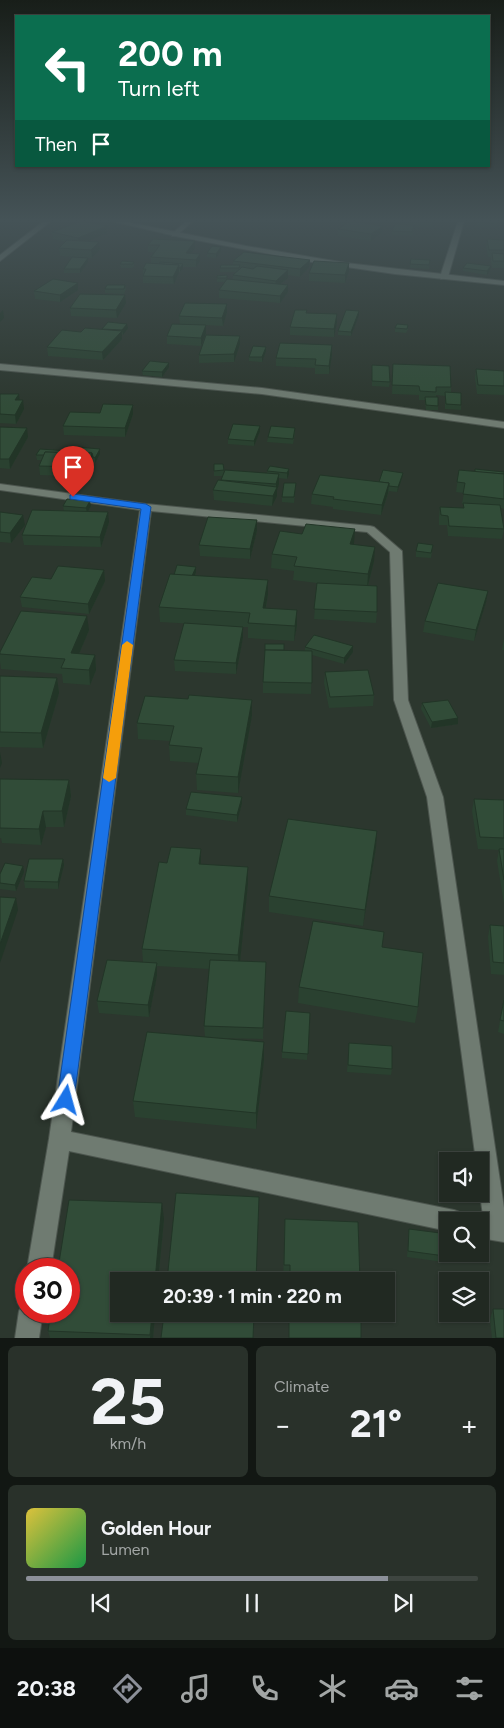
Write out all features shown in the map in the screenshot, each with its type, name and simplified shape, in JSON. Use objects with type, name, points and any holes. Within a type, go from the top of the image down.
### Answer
[{"type":"street","points":[[0,366],[262,391],[504,425]]},
{"type":"street","points":[[0,487],[146,507],[370,530],[396,551],[401,700],[435,797],[494,1229]]},
{"type":"street","points":[[41,1258],[60,1139],[146,507]]},
{"type":"street","points":[[60,1139],[439,1218]]},
{"type":"street","points":[[27,1338],[30,1323]]},
{"type":"building","points":[[46,283],[77,283],[60,295],[34,291]]},
{"type":"building","points":[[224,283],[288,285],[280,296],[219,290]]},
{"type":"building","points":[[107,285],[125,285],[124,289],[105,289]]},
{"type":"building","points":[[80,294],[125,295],[116,310],[70,308]]},
{"type":"building","points":[[185,303],[227,304],[222,318],[179,316]]},
{"type":"building","points":[[295,310],[307,310],[306,313],[337,314],[334,329],[290,327]]},
{"type":"building","points":[[346,310],[359,311],[351,332],[338,331]]},
{"type":"building","points":[[108,322],[127,324],[122,330],[102,329]]},
{"type":"building","points":[[172,324],[206,325],[201,338],[167,336]]},
{"type":"building","points":[[397,324],[408,325],[407,329],[395,328]]},
{"type":"building","points":[[85,328],[122,331],[102,352],[47,347],[62,330],[81,332]]},
{"type":"building","points":[[206,335],[240,336],[234,354],[199,355]]},
{"type":"building","points":[[280,343],[332,345],[329,366],[315,365],[316,359],[276,358]]},
{"type":"building","points":[[253,346],[266,347],[262,357],[249,357]]},
{"type":"building","points":[[150,361],[169,363],[162,372],[142,371]]},
{"type":"building","points":[[393,364],[450,366],[451,387],[436,387],[436,392],[420,391],[419,386],[392,385]]},
{"type":"building","points":[[372,365],[389,366],[390,382],[372,381]]},
{"type":"building","points":[[476,369],[504,371],[504,386],[478,385]]},
{"type":"building","points":[[445,392],[461,393],[461,405],[446,404]]},
{"type":"building","points":[[0,394],[19,394],[15,400],[23,400],[15,415],[0,414]]},
{"type":"building","points":[[425,397],[438,397],[438,406],[426,405]]},
{"type":"building","points":[[103,404],[133,405],[125,428],[63,426],[70,412],[100,413]]},
{"type":"building","points":[[233,424],[260,426],[254,441],[228,439]]},
{"type":"building","points":[[271,426],[295,428],[293,439],[268,437]]},
{"type":"building","points":[[0,427],[27,428],[9,459],[0,459]]},
{"type":"building","points":[[77,447],[100,449],[95,458],[92,453],[74,453]]},
{"type":"building","points":[[40,449],[68,451],[67,453],[45,452],[44,455],[36,455]]},
{"type":"building","points":[[45,452],[92,453],[87,467],[39,466]]},
{"type":"building","points":[[214,464],[223,464],[224,470],[214,471]]},
{"type":"building","points":[[270,466],[289,469],[287,473],[267,471]]},
{"type":"building","points":[[475,469],[504,472],[504,474],[475,472]]},
{"type":"building","points":[[225,470],[279,474],[276,484],[221,480]]},
{"type":"building","points":[[383,470],[403,473],[398,487],[389,486],[389,483],[379,482]]},
{"type":"building","points":[[459,470],[504,474],[504,499],[463,494],[465,483],[457,482]]},
{"type":"building","points":[[320,475],[389,483],[382,505],[333,499],[334,497],[312,494]]},
{"type":"building","points":[[218,480],[277,487],[273,496],[213,490]]},
{"type":"building","points":[[284,483],[296,483],[294,497],[282,497]]},
{"type":"building","points":[[67,499],[90,501],[86,508],[63,506]]},
{"type":"building","points":[[463,503],[500,505],[504,529],[449,526],[448,516],[441,515],[440,507],[464,508]]},
{"type":"building","points":[[32,510],[108,512],[100,537],[22,535]]},
{"type":"building","points":[[0,512],[23,515],[10,533],[0,532]]},
{"type":"building","points":[[208,517],[257,520],[250,549],[199,545]]},
{"type":"building","points":[[306,524],[355,529],[350,544],[375,547],[368,574],[294,566],[297,557],[272,554],[280,531],[302,534]]},
{"type":"building","points":[[418,543],[433,545],[431,553],[416,551]]},
{"type":"building","points":[[177,565],[196,567],[192,576],[174,575]]},
{"type":"building","points":[[58,566],[104,570],[88,604],[20,597],[32,577],[51,579]]},
{"type":"building","points":[[170,574],[268,580],[263,608],[297,610],[295,626],[248,623],[250,613],[159,607]]},
{"type":"building","points":[[317,583],[377,586],[377,612],[314,609]]},
{"type":"building","points":[[438,583],[488,591],[476,630],[425,621]]},
{"type":"building","points":[[21,611],[87,616],[71,653],[95,655],[89,670],[61,668],[65,659],[0,654]]},
{"type":"building","points":[[184,623],[243,627],[236,663],[174,660]]},
{"type":"building","points":[[314,635],[353,646],[344,658],[305,647]]},
{"type":"building","points":[[265,644],[284,644],[284,650],[265,650]]},
{"type":"building","points":[[265,650],[312,651],[312,683],[263,682]]},
{"type":"building","points":[[368,670],[374,695],[330,697],[325,672]]},
{"type":"building","points":[[0,676],[57,678],[41,733],[0,732]]},
{"type":"building","points":[[189,695],[252,700],[238,777],[196,774],[202,748],[169,745],[174,726],[137,723],[145,696],[188,699]]},
{"type":"building","points":[[448,700],[458,718],[432,722],[422,703]]},
{"type":"building","points":[[0,779],[69,780],[62,811],[43,811],[39,829],[0,828]]},
{"type":"building","points":[[191,792],[242,797],[237,815],[186,809]]},
{"type":"building","points":[[474,799],[504,800],[504,838],[480,837]]},
{"type":"building","points":[[288,819],[377,831],[365,910],[269,896]]},
{"type":"building","points":[[171,847],[201,849],[199,864],[248,867],[238,955],[142,949],[159,862],[167,863]]},
{"type":"building","points":[[499,849],[504,849],[504,880]]},
{"type":"building","points":[[29,859],[63,859],[58,882],[24,881]]},
{"type":"building","points":[[5,863],[23,866],[15,885],[0,883],[0,874]]},
{"type":"building","points":[[0,897],[16,898],[0,944]]},
{"type":"building","points":[[313,921],[384,932],[382,947],[423,953],[418,1007],[299,987]]},
{"type":"building","points":[[490,925],[504,926],[504,963],[493,962]]},
{"type":"building","points":[[107,960],[157,963],[148,1005],[97,1001]]},
{"type":"building","points":[[210,960],[266,962],[263,1028],[204,1026]]},
{"type":"building","points":[[504,1000],[504,1021],[500,1020]]},
{"type":"building","points":[[286,1011],[310,1013],[308,1054],[282,1052]]},
{"type":"building","points":[[147,1032],[264,1042],[256,1113],[133,1101]]},
{"type":"building","points":[[349,1043],[392,1046],[392,1069],[348,1065]]},
{"type":"building","points":[[176,1193],[259,1197],[256,1272],[168,1272]]},
{"type":"building","points":[[69,1200],[162,1203],[156,1272],[110,1272],[110,1322],[151,1322],[150,1335],[48,1331],[49,1323],[80,1323],[80,1258],[60,1258]]},
{"type":"building","points":[[285,1219],[358,1222],[360,1272],[290,1272],[290,1265],[284,1265]]},
{"type":"building","points":[[409,1229],[439,1233],[439,1255],[408,1251]]},
{"type":"building","points":[[493,1309],[504,1309],[504,1338],[496,1338]]},
{"type":"building","points":[[163,1322],[254,1322],[253,1338],[161,1338]]},
{"type":"building","points":[[289,1322],[361,1322],[361,1338],[289,1338]]},
{"type":"slow traffic","points":[[109,778],[127,645]]},
{"type":"route","points":[[66,1100],[146,507],[73,497]]}]
